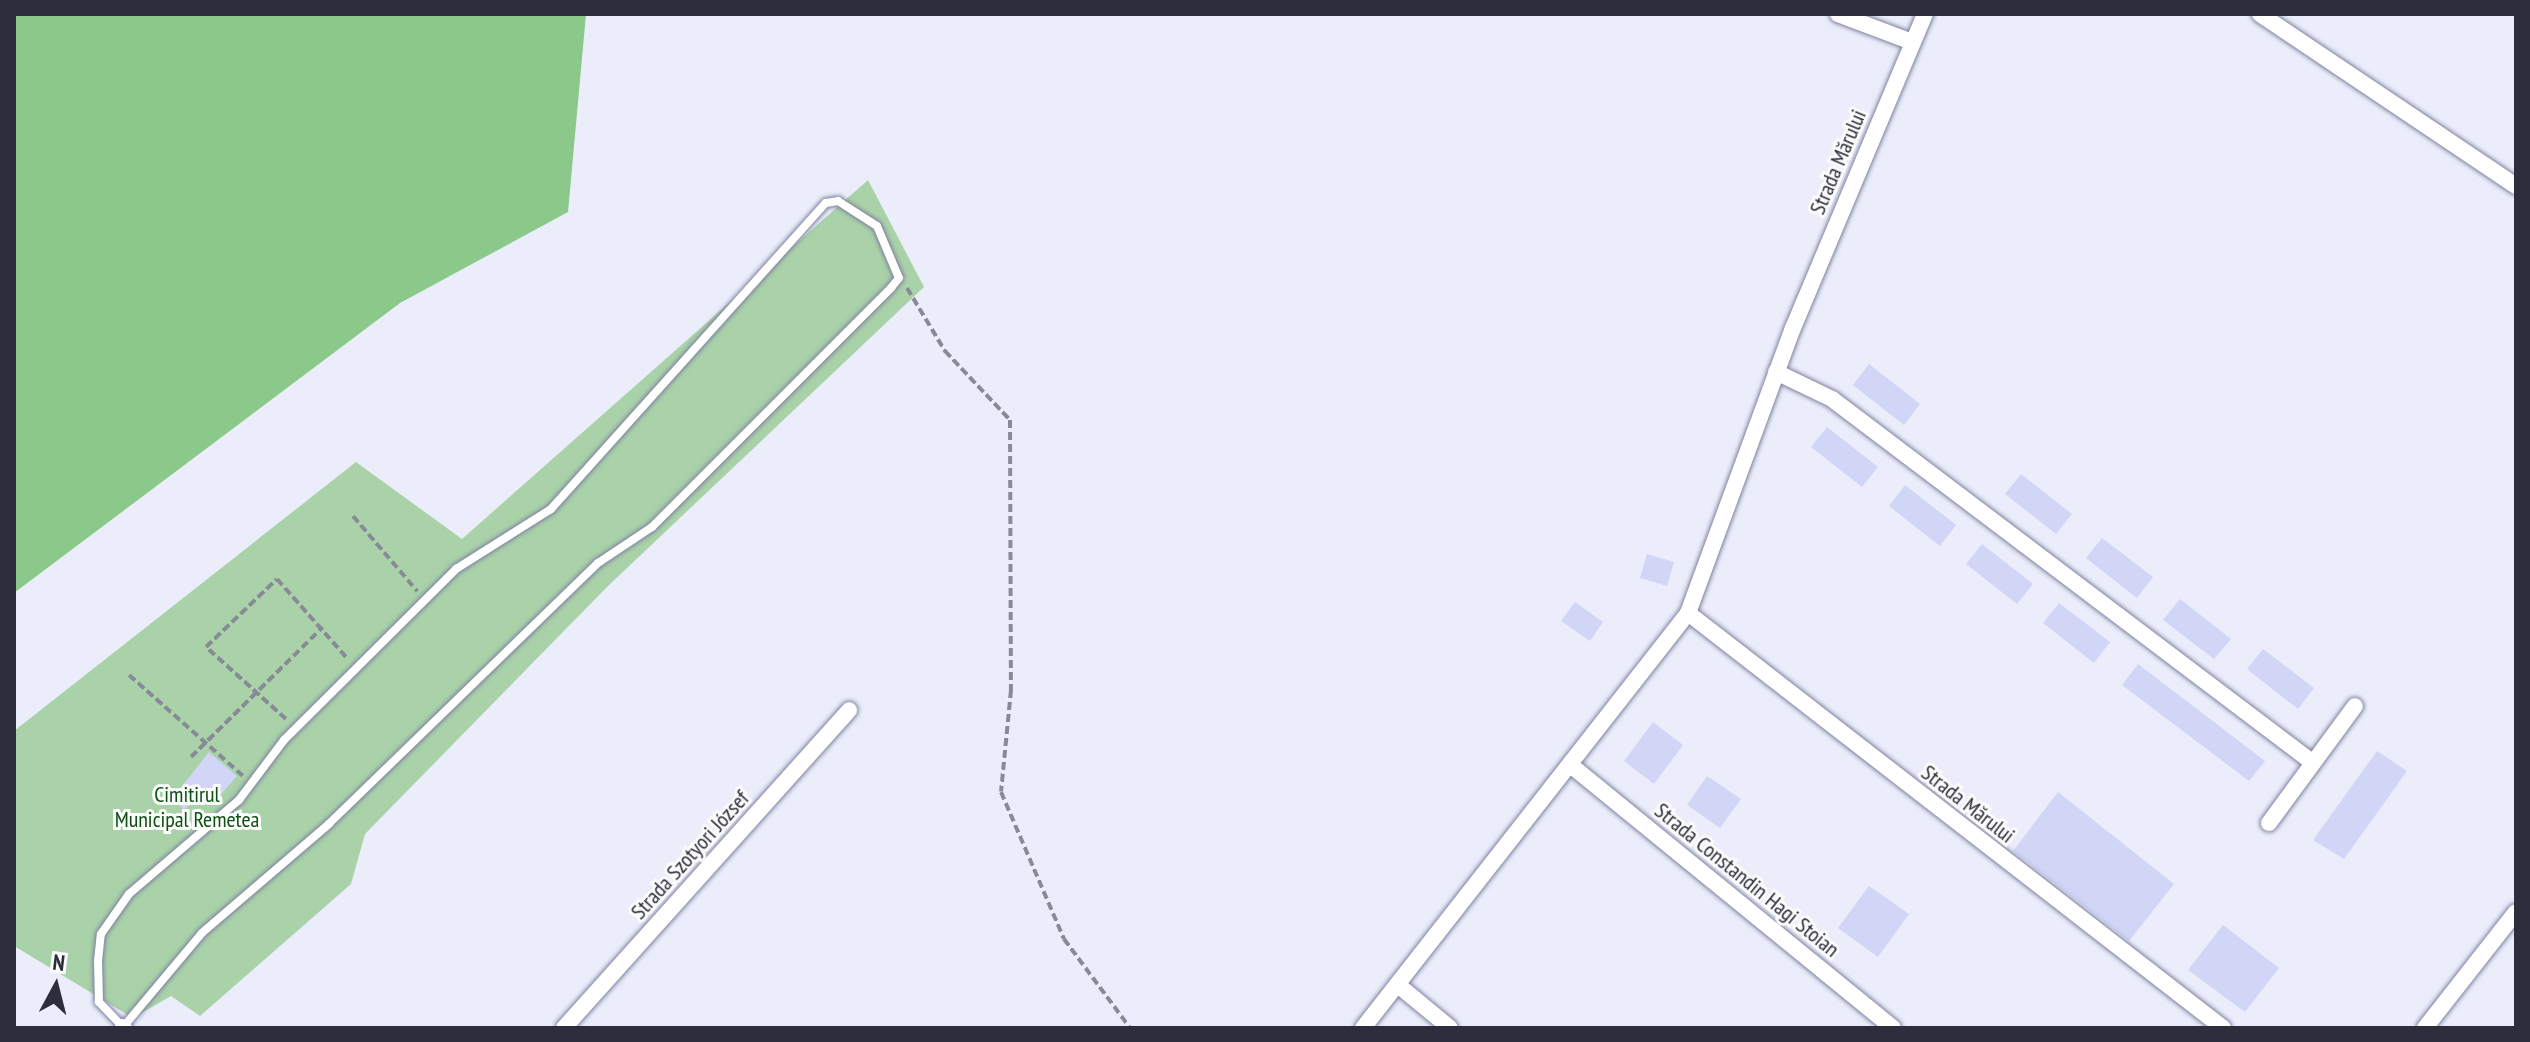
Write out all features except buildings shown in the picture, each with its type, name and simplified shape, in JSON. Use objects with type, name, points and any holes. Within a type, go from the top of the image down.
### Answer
[{"type":"street","points":[[1838,14],[1912,42]]},
{"type":"street","name":"Strada Mărului","points":[[1363,1028],[1573,767],[1688,613],[1776,372],[1925,14]]},
{"type":"street","points":[[2260,14],[2516,186]]},
{"type":"street","points":[[1776,372],[1832,399],[2312,762]]},
{"type":"street","name":"Strada Mărului","points":[[1688,613],[2223,1028]]},
{"type":"street","points":[[2269,823],[2355,706]]},
{"type":"street","name":"Strada Szotyori József","points":[[564,1028],[849,710]]},
{"type":"street","name":"Strada Constandin Hagi Stoian","points":[[1573,767],[1893,1028]]},
{"type":"street","points":[[2425,1028],[2516,912]]},
{"type":"street","points":[[1398,985],[1450,1028]]},
{"type":"lane","points":[[826,203],[855,206],[877,226],[899,278],[652,527],[598,563],[329,824],[202,933],[123,1028],[99,1002],[101,934],[129,894],[184,852],[297,728],[424,599],[456,569],[551,509],[826,203]]},
{"type":"path","points":[[899,278],[945,351],[1010,420],[1011,690],[1001,792],[1064,939],[1130,1028]]},
{"type":"path","points":[[353,516],[424,599]]},
{"type":"path","points":[[297,728],[254,693],[206,647],[277,579],[323,627],[354,668]]},
{"type":"path","points":[[191,757],[206,746],[254,693],[323,627]]},
{"type":"path","points":[[129,675],[206,746],[251,782]]},
{"type":"green space","points":[[14,14],[586,14],[568,212],[400,303],[14,593]]},
{"type":"green space","name":"Cimitirul Municipal Remetea","points":[[868,180],[924,287],[608,586],[365,834],[351,884],[200,1016],[171,996],[133,1018],[14,946],[14,731],[356,462],[462,539]]}]
